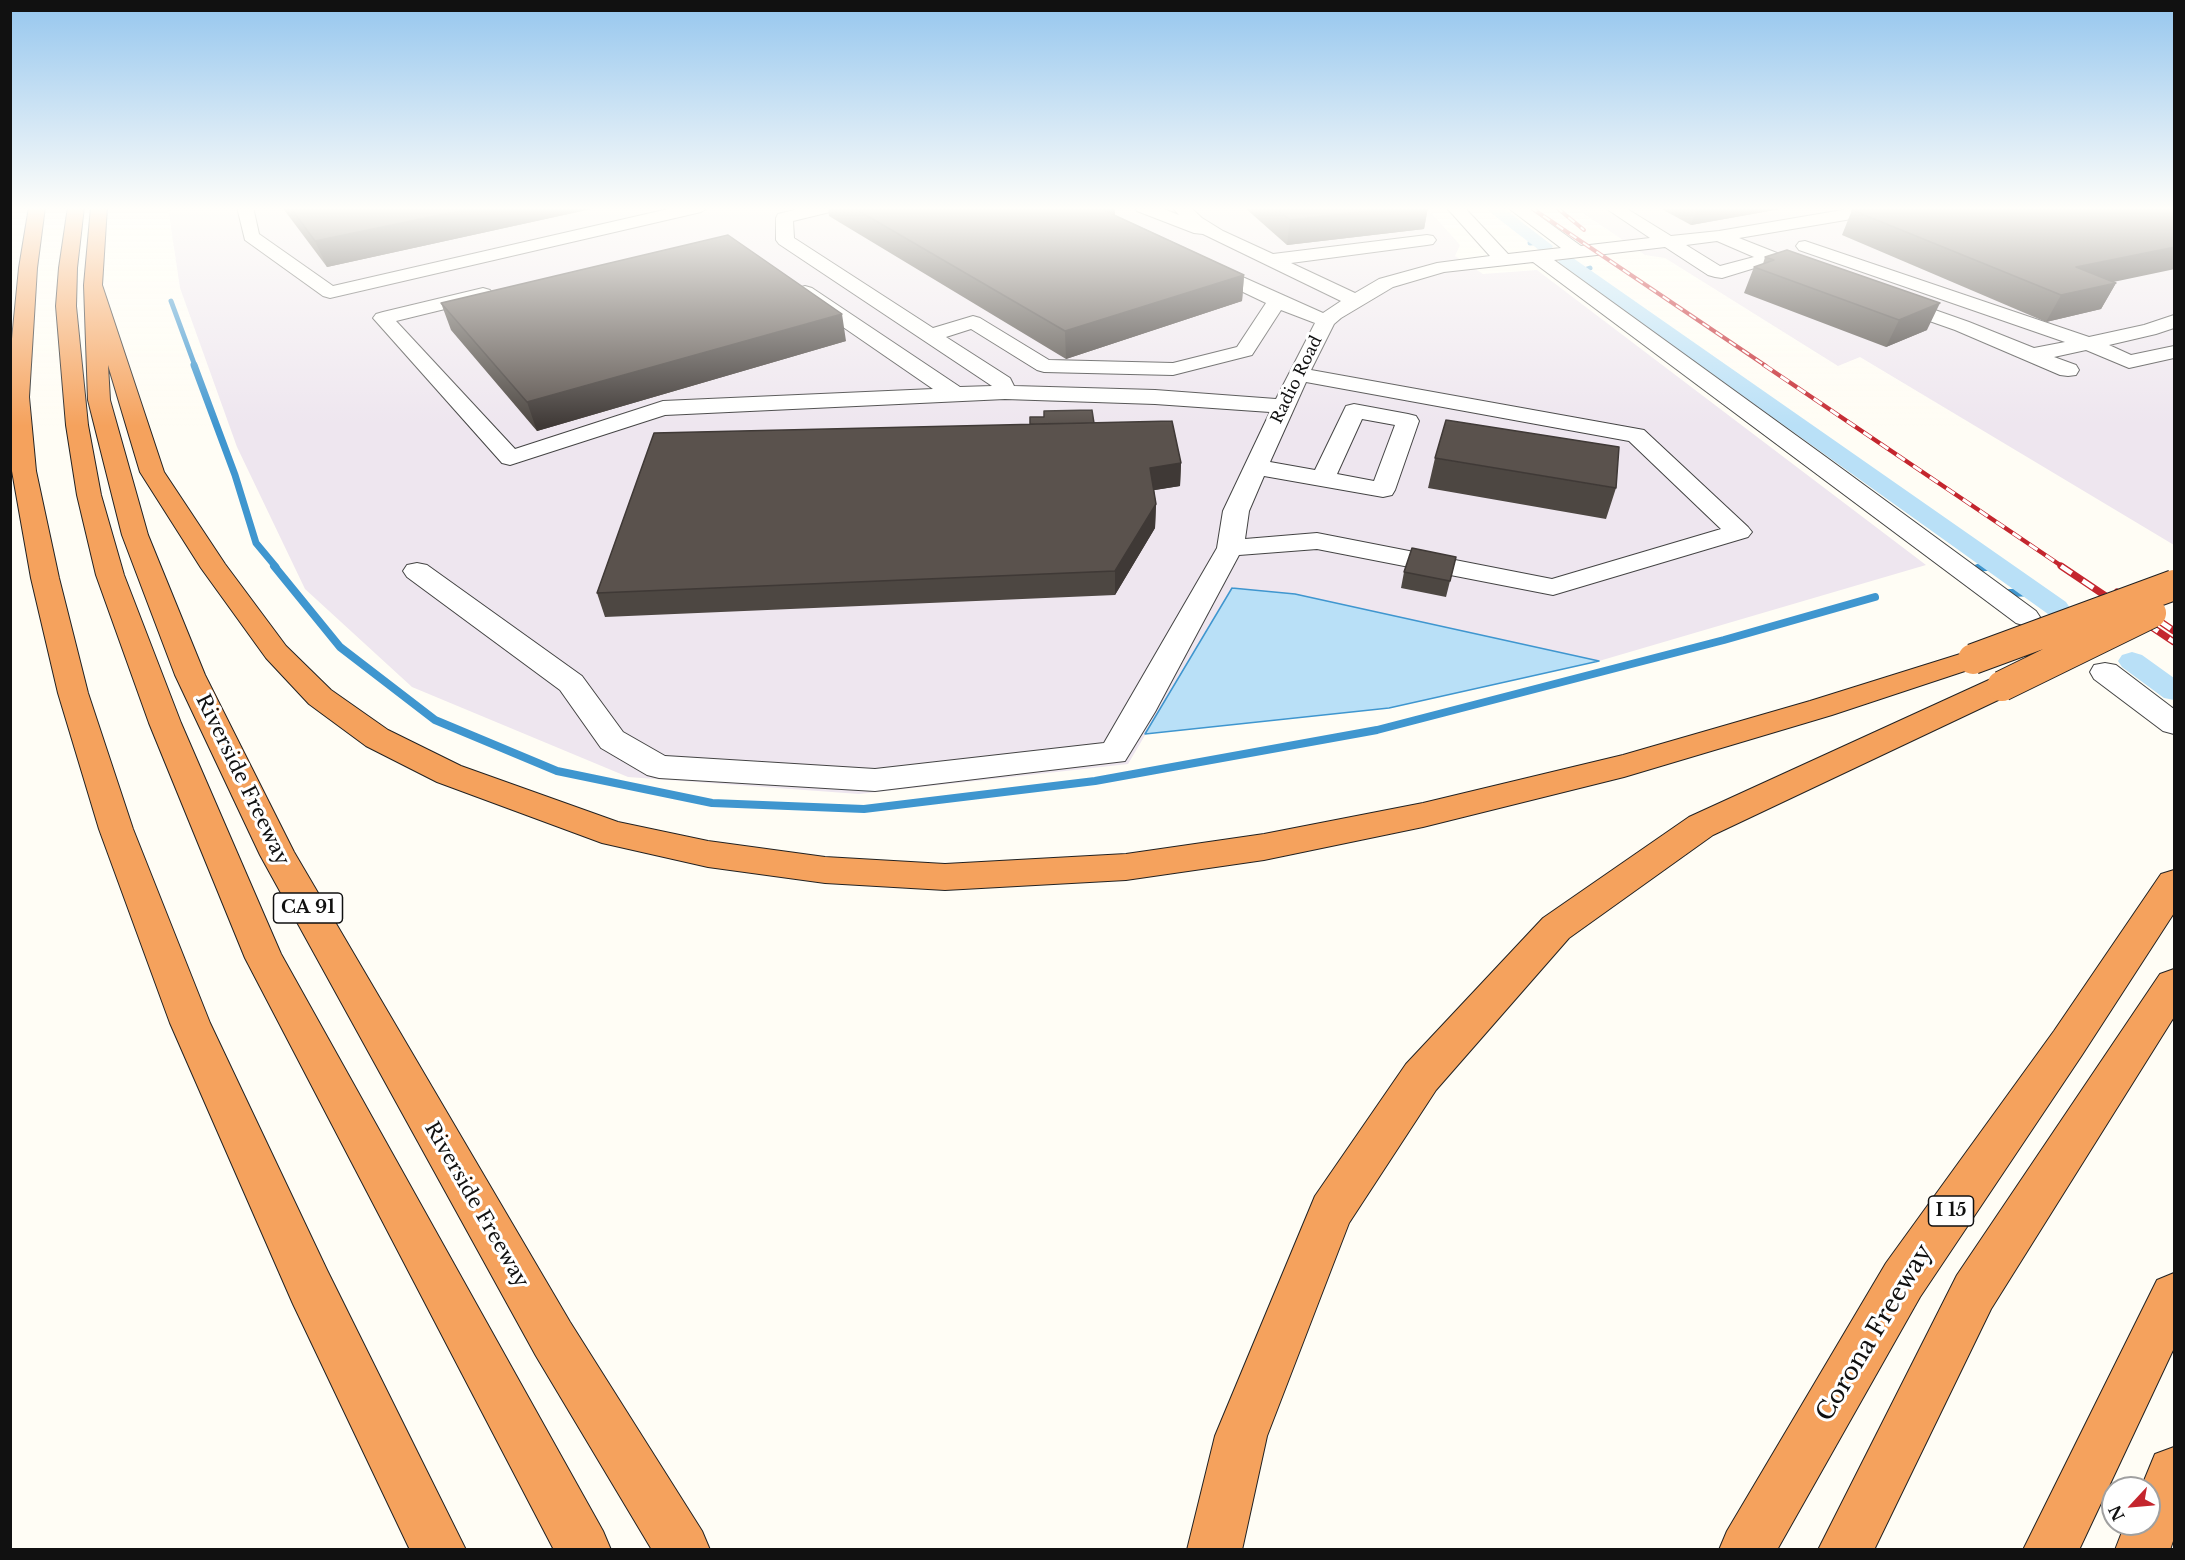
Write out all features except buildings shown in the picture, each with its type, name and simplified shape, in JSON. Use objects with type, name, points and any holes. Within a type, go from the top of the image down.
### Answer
[{"type":"highway","points":[[27,280],[18,397],[24,471],[45,578],[73,693],[116,828],[190,1023],[310,1287],[439,1550]]},
{"type":"highway","points":[[67,280],[66,306],[76,425],[89,495],[110,575],[165,723],[264,958],[584,1550]]},
{"type":"highway","name":"Riverside Freeway","points":[[93,280],[99,400],[135,535],[190,675],[278,855],[553,1340],[683,1550]]},
{"type":"highway","points":[[93,285],[152,472],[214,568],[276,652],[320,697],[377,738],[449,774],[614,834],[708,854],[825,870],[945,877],[1126,867],[1264,847],[1423,814],[1624,766],[1821,708],[1973,659],[2175,585]]},
{"type":"highway","points":[[1215,1550],[1241,1436],[1330,1211],[1421,1077],[1556,928],[1701,826],[2002,686],[2175,602]]},
{"type":"highway","name":"Corona Freeway","points":[[1746,1550],[1904,1280],[2175,884]]},
{"type":"highway","points":[[1845,1550],[1974,1292],[2175,986]]},
{"type":"highway","points":[[2050,1550],[2175,1297]]},
{"type":"highway","points":[[2142,1550],[2175,1473]]},
{"type":"street","points":[[313,280],[330,292],[383,280]]},
{"type":"street","points":[[846,280],[930,335],[1003,387]]},
{"type":"street","points":[[1232,280],[1326,321]]},
{"type":"street","points":[[1312,280],[1354,300]]},
{"type":"street","name":"Radio Road","points":[[417,571],[571,683],[612,741],[658,767],[875,780],[1113,753],[1139,712],[1230,548],[1236,511],[1326,321],[1354,300],[1386,283],[1397,280]]},
{"type":"street","points":[[1572,280],[2026,617]]},
{"type":"street","points":[[1876,280],[1867,289],[2068,370]]},
{"type":"street","points":[[1903,280],[2088,343],[2129,362],[2175,352]]},
{"type":"street","points":[[792,283],[954,393]]},
{"type":"street","points":[[497,291],[383,318],[510,458],[663,408],[954,393],[1003,387],[1284,406]]},
{"type":"street","points":[[1212,401],[1277,301]]},
{"type":"street","points":[[2032,355],[2149,330],[2175,321]]},
{"type":"street","points":[[930,335],[973,322],[1044,366]]},
{"type":"street","points":[[1173,369],[1245,351]]},
{"type":"street","points":[[1003,387],[1044,366],[1173,369],[1228,378]]},
{"type":"street","points":[[1230,548],[1317,541],[1553,586],[1739,532],[1636,435],[1299,374]]},
{"type":"street","points":[[1256,467],[1323,479]]},
{"type":"street","points":[[2105,672],[2175,724]]},
{"type":"shaded area","points":[[179,280],[1550,280],[1926,565],[1599,661],[1295,594],[1232,588],[1128,764],[859,794],[628,777],[412,687],[305,589],[237,447]]},
{"type":"shaded area","points":[[1700,280],[2174,280],[2174,545],[1860,357],[1838,366]]},
{"type":"water","points":[[1232,588],[1295,594],[1599,661],[1389,708],[1145,734]]},
{"type":"waterway","points":[[1592,280],[2057,608]]},
{"type":"waterway","points":[[171,301],[195,366]]},
{"type":"waterway","points":[[194,365],[235,475],[256,543],[276,567]]},
{"type":"waterway","points":[[1983,567],[1997,565]]},
{"type":"waterway","points":[[274,566],[340,647],[435,720],[557,771],[712,803],[864,809],[1095,781],[1377,730],[1724,640],[1875,597]]},
{"type":"waterway","points":[[1978,568],[1993,566]]},
{"type":"waterway","points":[[2010,593],[2035,592]]},
{"type":"waterway","points":[[2132,661],[2174,691]]},
{"type":"railway","points":[[1638,280],[1766,366]]},
{"type":"railway","points":[[1764,365],[2063,567]]},
{"type":"railway","points":[[2061,566],[2174,642]]},
{"type":"railway","points":[[2117,592],[2174,631]]}]
